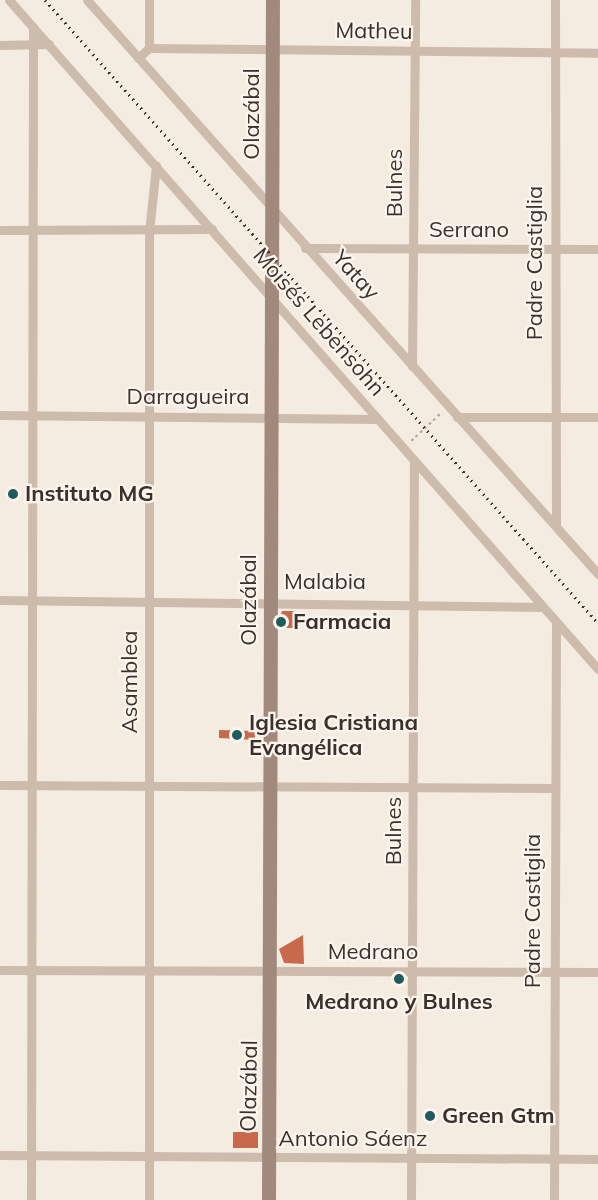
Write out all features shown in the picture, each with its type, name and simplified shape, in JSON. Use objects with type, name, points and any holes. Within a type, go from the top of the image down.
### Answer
[{"type":"street","name":"Moisés Lebensohn","points":[[9,0],[272,295],[402,449],[598,669]]},
{"type":"street","name":"Yatay","points":[[87,0],[305,248],[598,574]]},
{"type":"street","points":[[138,58],[149,48],[149,0]]},
{"type":"street","name":"Olazábal","points":[[269,1200],[271,972],[269,602],[273,0]]},
{"type":"street","name":"Bulnes","points":[[412,366],[414,0]]},
{"type":"street","name":"Padre Castiglia","points":[[555,0],[556,526]]},
{"type":"street","points":[[31,1200],[36,415],[33,27]]},
{"type":"street","points":[[0,45],[49,44]]},
{"type":"street","name":"Matheu","points":[[149,48],[598,53]]},
{"type":"street","name":"Asamblea","points":[[149,1200],[152,417],[149,232],[156,165]]},
{"type":"street","points":[[0,230],[149,232],[212,229]]},
{"type":"street","name":"Serrano","points":[[305,248],[598,249]]},
{"type":"street","name":"Darragueira","points":[[0,415],[376,419]]},
{"type":"street","points":[[457,417],[598,417]]},
{"type":"street","name":"Bulnes","points":[[411,1200],[414,462]]},
{"type":"street","name":"Malabia","points":[[0,600],[413,602],[542,607]]},
{"type":"street","name":"Padre Castiglia","points":[[554,1200],[552,972],[556,622]]},
{"type":"street","points":[[0,785],[553,788]]},
{"type":"street","name":"Medrano","points":[[0,970],[598,972]]},
{"type":"street","name":"Antonio Sáenz","points":[[0,1155],[149,1155],[269,1159],[598,1159]]},
{"type":"path","points":[[402,449],[448,407]]},
{"type":"building","points":[[282,611],[294,611],[294,628],[277,628]]},
{"type":"building","name":"Iglesia Cristiana Evangélica","points":[[219,730],[255,731],[255,740],[219,738]]},
{"type":"building","points":[[303,935],[304,964],[284,963],[279,949]]},
{"type":"building","points":[[233,1132],[258,1132],[258,1148],[233,1148]]},
{"type":"railway","points":[[45,0],[598,623]]},
{"type":"place","name":"Instituto MG","points":[[13,494]]},
{"type":"place","name":"Farmacia","points":[[281,622]]},
{"type":"place","name":"Iglesia Cristiana Evangélica","points":[[237,735]]},
{"type":"place","name":"Medrano y Bulnes","points":[[399,979]]},
{"type":"place","name":"Green Gtm","points":[[430,1116]]}]
